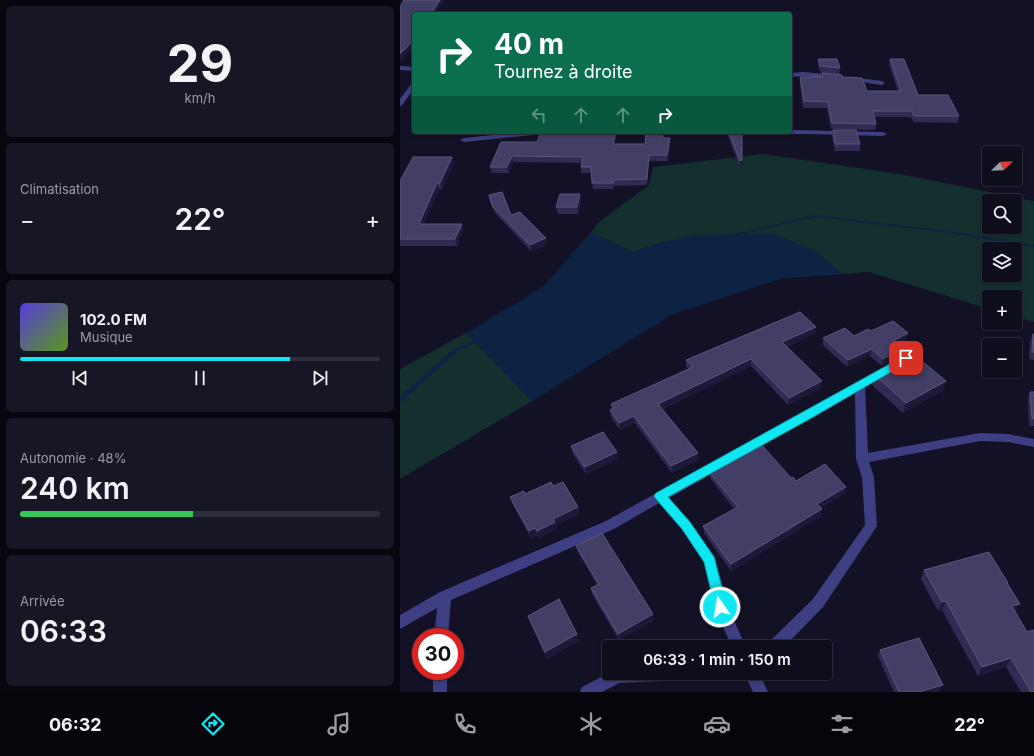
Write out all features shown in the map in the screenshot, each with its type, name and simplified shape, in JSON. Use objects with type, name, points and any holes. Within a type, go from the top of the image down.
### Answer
[{"type":"street","points":[[400,68],[412,69]]},
{"type":"street","points":[[792,75],[804,74],[842,77],[882,83]]},
{"type":"street","points":[[400,104],[412,87]]},
{"type":"street","points":[[792,133],[883,134]]},
{"type":"street","points":[[464,140],[516,134]]},
{"type":"street","points":[[400,622],[445,596],[610,525],[893,366]]},
{"type":"street","points":[[781,640],[818,603],[871,526],[868,477],[862,459],[860,385]]},
{"type":"street","points":[[862,459],[980,437],[1008,438],[1034,443]]},
{"type":"street","points":[[660,496],[686,526],[710,561],[720,607],[736,640]]},
{"type":"street","points":[[442,628],[445,596]]},
{"type":"street","points":[[440,680],[440,692]]},
{"type":"street","points":[[587,692],[610,680]]},
{"type":"street","points":[[755,680],[761,692]]},
{"type":"green space","points":[[763,154],[899,174],[999,194],[982,194],[982,234],[1022,234],[1022,199],[1034,201],[1034,322],[1022,319],[1022,290],[982,290],[982,307],[869,272],[842,274],[815,251],[667,241],[632,252],[591,232],[599,222],[649,185],[653,167]]},
{"type":"green space","points":[[466,333],[532,401],[400,479],[400,369]]},
{"type":"water","points":[[591,232],[632,252],[667,241],[696,235],[775,234],[815,251],[842,274],[780,279],[673,314],[532,401],[466,333],[543,287]]},
{"type":"building","points":[[404,0],[440,0],[432,12],[412,12],[412,41],[400,54],[400,7]]},
{"type":"building","points":[[818,59],[837,59],[840,68],[820,66]]},
{"type":"building","points":[[890,59],[904,59],[918,95],[948,95],[959,116],[914,116],[912,111],[873,111],[876,124],[832,123],[828,102],[804,101],[800,77],[823,77],[822,73],[842,75],[842,77],[862,78],[867,91],[901,91]]},
{"type":"building","points":[[833,130],[856,130],[860,144],[835,144]]},
{"type":"building","points":[[540,134],[616,134],[613,144],[645,144],[646,134],[663,134],[662,138],[670,138],[667,155],[649,155],[647,179],[614,180],[613,183],[592,183],[591,167],[581,167],[583,157],[512,156],[507,167],[490,167],[501,142],[537,142]]},
{"type":"building","points":[[730,134],[742,134],[742,160],[740,161]]},
{"type":"building","points":[[413,157],[452,157],[440,183],[437,183],[419,224],[462,224],[455,239],[400,239],[400,181]]},
{"type":"building","points":[[502,192],[511,215],[520,212],[546,238],[530,245],[493,207],[489,195]]},
{"type":"building","points":[[560,194],[580,194],[577,207],[556,207]]},
{"type":"building","points":[[800,312],[816,327],[782,342],[822,381],[789,398],[751,359],[658,404],[698,453],[671,466],[634,416],[619,423],[610,410],[614,408],[611,404],[693,367],[686,360]]},
{"type":"building","points":[[893,321],[908,333],[893,341],[902,348],[883,359],[872,349],[848,360],[823,338],[845,328],[854,336],[868,329],[871,331]]},
{"type":"building","points":[[1033,334],[1034,352],[1032,352]]},
{"type":"building","points":[[911,352],[946,381],[906,403],[875,375],[895,365],[893,363]]},
{"type":"building","points":[[1030,392],[1034,392],[1034,419],[1032,418]]},
{"type":"building","points":[[603,432],[617,452],[585,467],[571,446]]},
{"type":"building","points":[[761,444],[791,478],[793,477],[796,481],[825,464],[846,487],[817,504],[822,509],[731,564],[703,526],[738,507],[709,472]]},
{"type":"building","points":[[551,482],[553,486],[563,482],[578,507],[553,519],[555,522],[537,531],[535,528],[529,531],[510,497],[524,491],[525,494]]},
{"type":"building","points":[[602,533],[653,614],[618,634],[591,588],[599,584],[576,546]]},
{"type":"building","points":[[989,552],[1020,604],[1012,606],[1027,632],[1034,630],[1034,692],[1031,692],[1011,658],[982,667],[946,601],[942,602],[924,570]]},
{"type":"building","points":[[559,599],[577,634],[545,652],[528,616]]},
{"type":"building","points":[[919,638],[943,685],[919,692],[899,692],[880,650]]},
{"type":"waterway","points":[[730,236],[816,216],[949,232],[1034,246]]},
{"type":"waterway","points":[[400,399],[457,349],[481,340]]},
{"type":"route","points":[[720,607],[710,561],[686,526],[660,496],[805,417],[906,358]]}]
